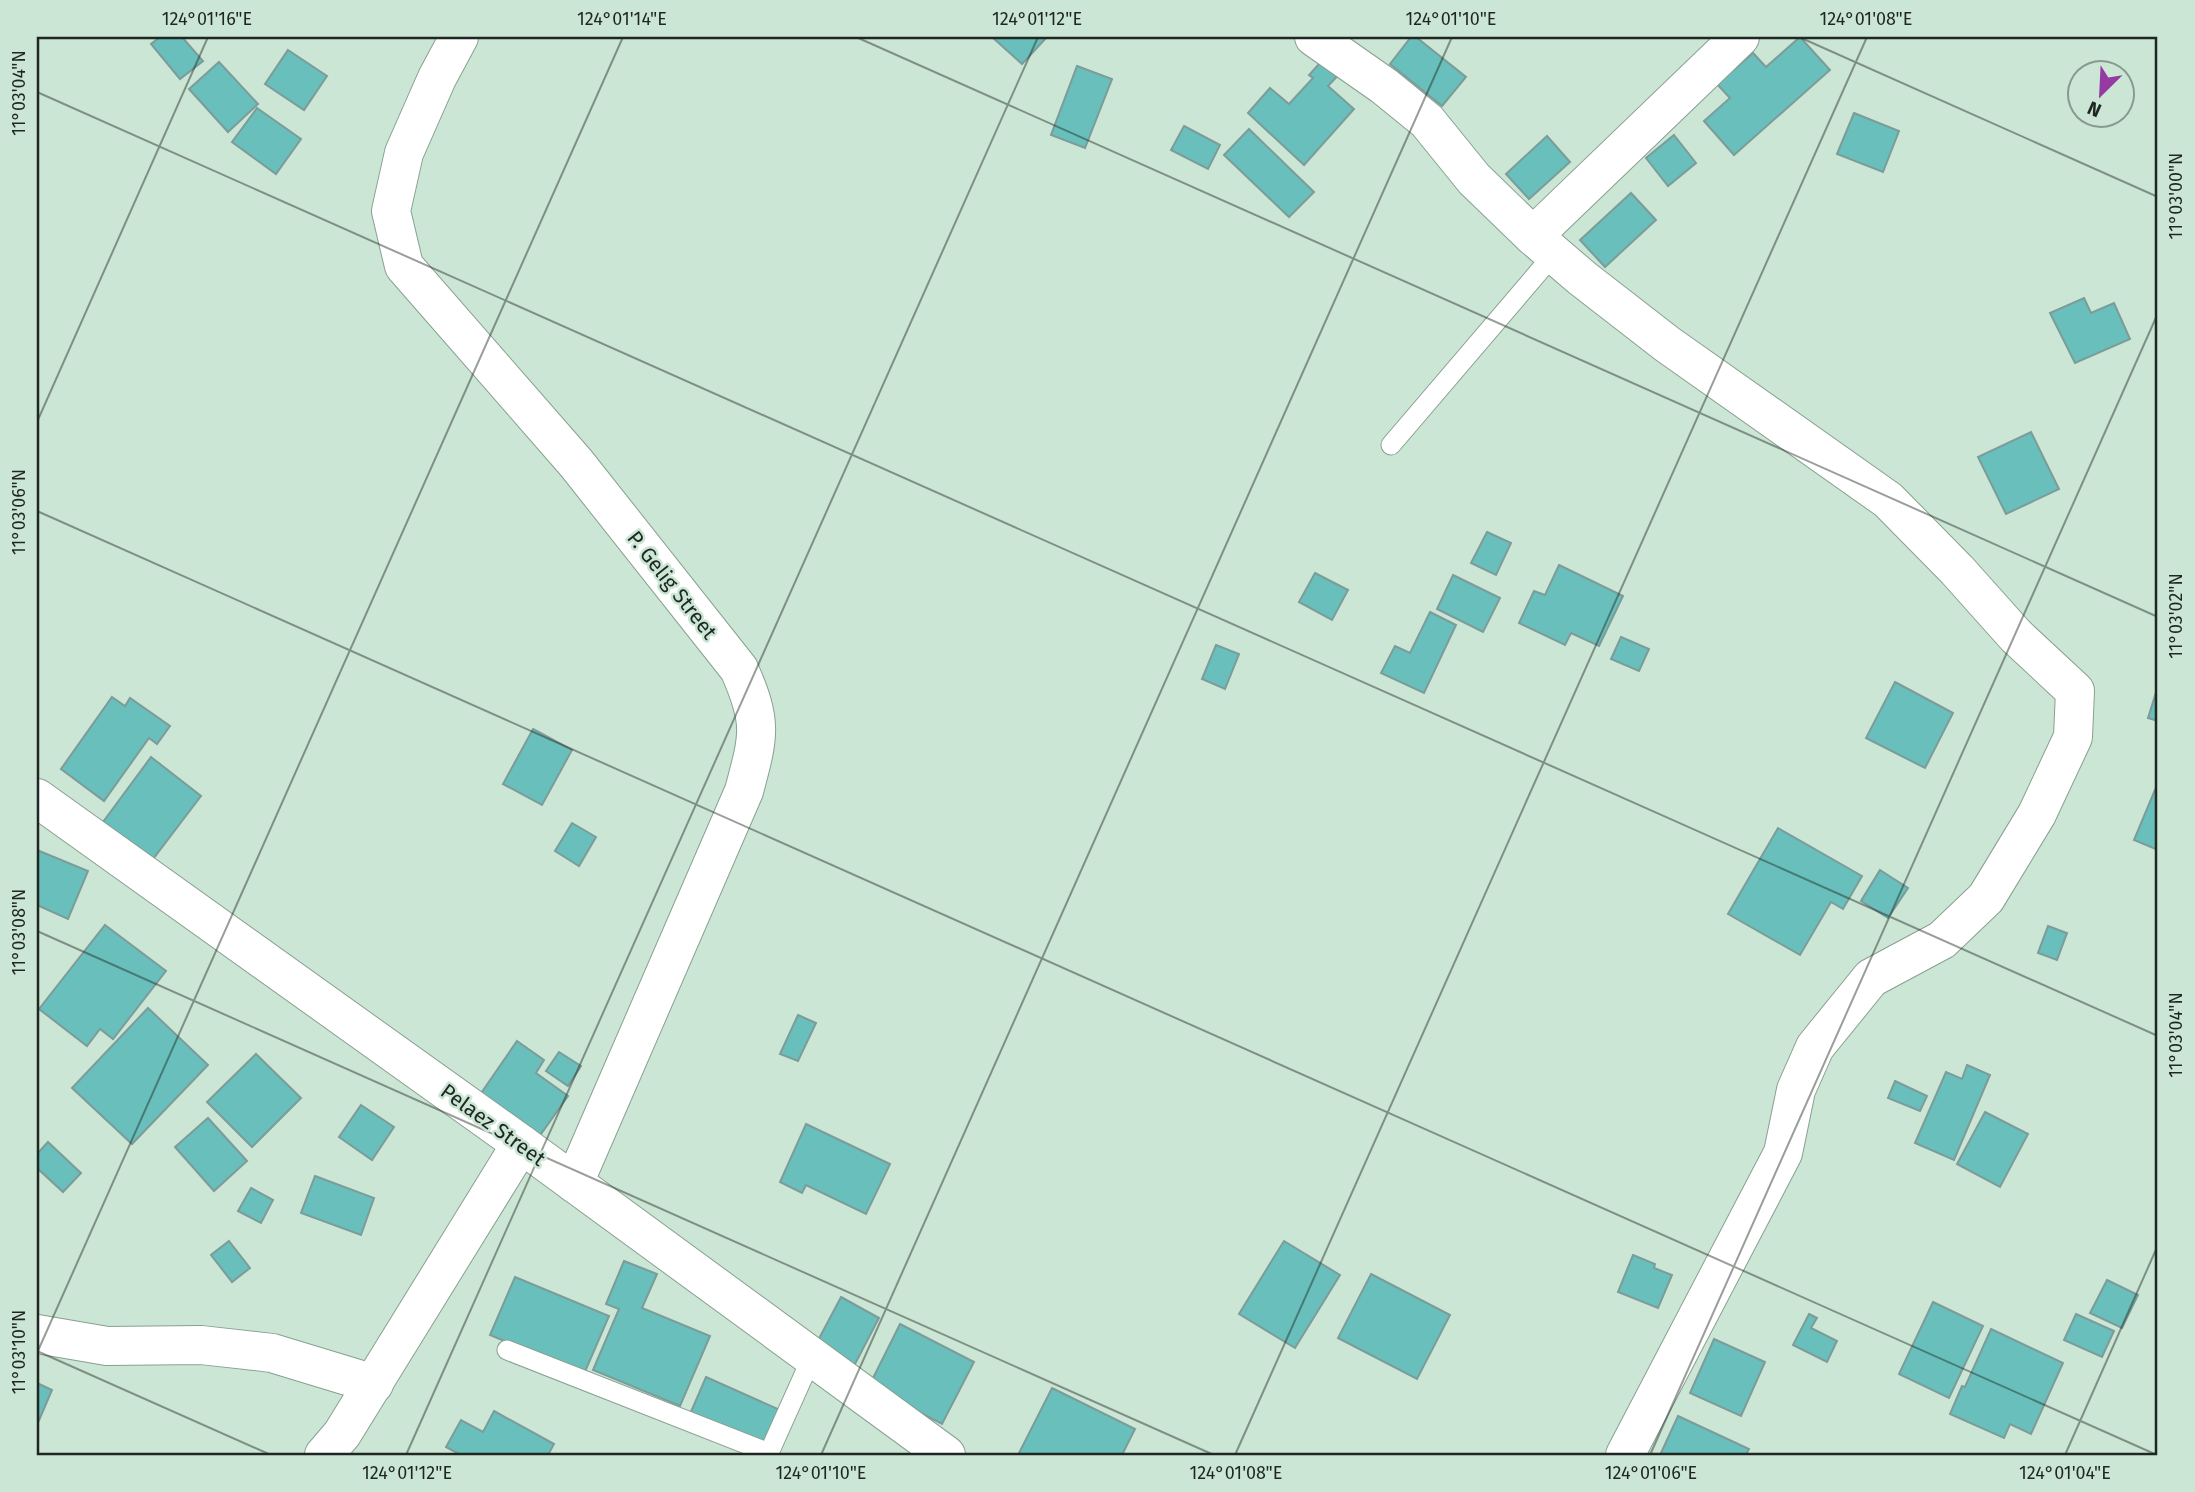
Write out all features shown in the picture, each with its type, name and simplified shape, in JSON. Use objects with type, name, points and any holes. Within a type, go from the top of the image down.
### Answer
[{"type":"street","name":"P. Gelig Street","points":[[459,37],[437,78],[404,153],[391,211],[404,265],[576,463],[739,669],[751,696],[758,724],[756,748],[744,790],[573,1183]]},
{"type":"street","points":[[1314,37],[1384,86],[1427,121],[1474,179],[1543,245],[1667,344],[1888,500],[2016,636],[2075,691],[2073,737],[2037,814],[1986,898],[1942,940],[1871,978],[1815,1046],[1796,1090],[1783,1153],[1625,1455]]},
{"type":"street","points":[[1543,245],[1741,37]]},
{"type":"street","name":"Pelaez Street","points":[[37,798],[521,1144],[946,1455]]},
{"type":"street","points":[[324,1455],[342,1434],[521,1144]]},
{"type":"street","points":[[37,1334],[107,1346],[201,1345],[272,1353],[373,1384]]},
{"type":"lane","points":[[1391,445],[1543,245]]},
{"type":"lane","points":[[507,1350],[768,1454],[812,1357]]},
{"type":"building","points":[[160,37],[182,37],[203,61],[180,79],[151,44]]},
{"type":"building","points":[[992,37],[1047,37],[1022,64]]},
{"type":"building","points":[[1411,37],[1416,37],[1466,77],[1442,106],[1390,64]]},
{"type":"building","points":[[1800,37],[1830,70],[1734,155],[1704,121],[1730,98],[1717,84],[1753,53],[1766,67]]},
{"type":"building","points":[[288,50],[327,76],[304,110],[265,84]]},
{"type":"building","points":[[1328,54],[1344,69],[1328,86],[1354,109],[1304,165],[1248,113],[1270,88],[1289,104],[1313,78],[1309,75]]},
{"type":"building","points":[[219,62],[258,104],[228,132],[189,89]]},
{"type":"building","points":[[1077,66],[1112,79],[1085,148],[1051,135]]},
{"type":"building","points":[[257,108],[301,139],[276,174],[232,142]]},
{"type":"building","points":[[1854,113],[1899,131],[1883,172],[1837,154]]},
{"type":"building","points":[[1184,126],[1220,145],[1208,169],[1171,150]]},
{"type":"building","points":[[1249,129],[1314,192],[1289,217],[1224,155]]},
{"type":"building","points":[[1674,135],[1696,163],[1668,186],[1646,158]]},
{"type":"building","points":[[1547,136],[1570,162],[1529,199],[1506,174]]},
{"type":"building","points":[[1631,193],[1656,220],[1605,267],[1580,240]]},
{"type":"building","points":[[2084,298],[2091,313],[2114,303],[2130,339],[2075,363],[2050,313]]},
{"type":"building","points":[[2031,432],[2059,489],[2006,514],[1978,457]]},
{"type":"building","points":[[1487,532],[1511,543],[1496,575],[1471,563]]},
{"type":"building","points":[[1559,565],[1623,596],[1599,646],[1571,633],[1565,645],[1519,623],[1534,591],[1545,595]]},
{"type":"building","points":[[1315,573],[1348,590],[1332,620],[1299,602]]},
{"type":"building","points":[[1453,575],[1500,598],[1483,632],[1437,609]]},
{"type":"building","points":[[1430,612],[1456,625],[1424,693],[1381,673],[1395,646],[1410,653]]},
{"type":"building","points":[[1621,637],[1649,649],[1639,671],[1611,659]]},
{"type":"building","points":[[1216,645],[1239,654],[1225,689],[1202,679]]},
{"type":"building","points":[[1895,682],[1953,713],[1925,768],[1866,738]]},
{"type":"building","points":[[2158,686],[2158,721],[2148,718]]},
{"type":"building","points":[[112,697],[125,706],[130,698],[170,726],[157,744],[149,738],[104,801],[61,769]]},
{"type":"building","points":[[533,729],[572,750],[542,805],[503,784]]},
{"type":"building","points":[[151,757],[201,796],[153,859],[103,822]]},
{"type":"building","points":[[2158,785],[2158,850],[2134,840]]},
{"type":"building","points":[[572,823],[596,837],[579,866],[555,851]]},
{"type":"building","points":[[1778,828],[1862,876],[1843,909],[1831,902],[1800,955],[1728,914]]},
{"type":"building","points":[[37,850],[88,871],[68,919],[37,905]]},
{"type":"building","points":[[1880,870],[1908,888],[1888,918],[1861,901]]},
{"type":"building","points":[[105,925],[166,971],[113,1039],[100,1029],[87,1046],[39,1009]]},
{"type":"building","points":[[2048,926],[2067,933],[2057,960],[2038,953]]},
{"type":"building","points":[[148,1008],[208,1065],[132,1144],[72,1088]]},
{"type":"building","points":[[798,1015],[816,1023],[798,1061],[780,1054]]},
{"type":"building","points":[[517,1041],[544,1060],[536,1073],[568,1096],[536,1141],[477,1099]]},
{"type":"building","points":[[559,1052],[581,1066],[568,1086],[546,1071]]},
{"type":"building","points":[[256,1054],[301,1098],[252,1147],[207,1102]]},
{"type":"building","points":[[1967,1065],[1990,1075],[1954,1160],[1915,1143],[1946,1072],[1962,1079]]},
{"type":"building","points":[[1895,1081],[1927,1096],[1920,1111],[1888,1098]]},
{"type":"building","points":[[361,1105],[394,1127],[372,1160],[339,1137]]},
{"type":"building","points":[[1985,1112],[2028,1134],[2000,1187],[1957,1164]]},
{"type":"building","points":[[208,1118],[247,1161],[214,1191],[175,1147]]},
{"type":"building","points":[[806,1124],[890,1164],[866,1214],[806,1185],[802,1193],[780,1182]]},
{"type":"building","points":[[48,1142],[81,1173],[63,1192],[37,1168],[37,1154]]},
{"type":"building","points":[[315,1176],[374,1198],[361,1235],[301,1213]]},
{"type":"building","points":[[251,1188],[273,1200],[261,1223],[238,1211]]},
{"type":"building","points":[[229,1241],[250,1268],[232,1282],[211,1255]]},
{"type":"building","points":[[1284,1241],[1340,1275],[1295,1348],[1239,1314]]},
{"type":"building","points":[[1633,1255],[1672,1275],[1658,1308],[1618,1292]]},
{"type":"building","points":[[624,1261],[657,1274],[642,1308],[710,1336],[680,1406],[593,1370],[619,1309],[606,1304]]},
{"type":"building","points":[[1371,1274],[1450,1315],[1417,1379],[1338,1338]]},
{"type":"building","points":[[515,1277],[609,1316],[584,1374],[490,1335]]},
{"type":"building","points":[[2107,1280],[2138,1295],[2122,1328],[2090,1313]]},
{"type":"building","points":[[841,1297],[879,1318],[854,1366],[815,1346]]},
{"type":"building","points":[[1933,1302],[1983,1326],[1949,1398],[1899,1374]]},
{"type":"building","points":[[1809,1314],[1817,1318],[1811,1328],[1837,1341],[1827,1362],[1793,1345]]},
{"type":"building","points":[[2076,1314],[2114,1331],[2102,1357],[2064,1340]]},
{"type":"building","points":[[900,1324],[974,1362],[942,1424],[869,1386]]},
{"type":"building","points":[[1991,1329],[2063,1363],[2031,1434],[2010,1424],[2004,1438],[1950,1414]]},
{"type":"building","points":[[1714,1339],[1765,1362],[1741,1416],[1690,1393]]},
{"type":"building","points":[[706,1377],[780,1410],[764,1447],[690,1414]]},
{"type":"building","points":[[37,1383],[52,1390],[37,1425]]},
{"type":"building","points":[[1052,1388],[1135,1429],[1122,1455],[1018,1455]]},
{"type":"building","points":[[494,1411],[554,1444],[548,1455],[461,1455],[446,1447],[461,1420],[483,1432]]},
{"type":"building","points":[[1678,1416],[1749,1449],[1746,1455],[1660,1455]]}]
